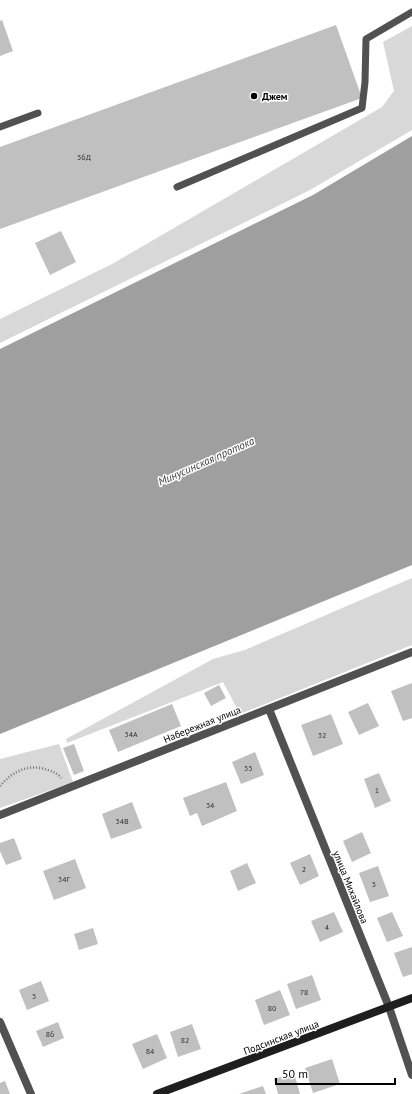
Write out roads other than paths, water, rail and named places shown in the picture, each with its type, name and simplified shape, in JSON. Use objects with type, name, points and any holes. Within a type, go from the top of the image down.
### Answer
[{"type":"street","name":"Набережная улица","points":[[0,815],[412,652]]},
{"type":"street","name":"улица Михайлова","points":[[269,709],[389,1007],[412,1075]]},
{"type":"street","name":"Подсинская улица","points":[[157,1094],[412,998]]},
{"type":"street","points":[[0,1022],[31,1094]]},
{"type":"lane","points":[[176,187],[362,108],[365,82],[366,39],[412,12]]},
{"type":"lane","points":[[0,127],[38,113]]},
{"type":"water","name":"Минусинская протока","points":[[412,136],[412,565],[0,734],[0,349],[313,195]]},
{"type":"place","name":"Джем","points":[[254,96]]}]
